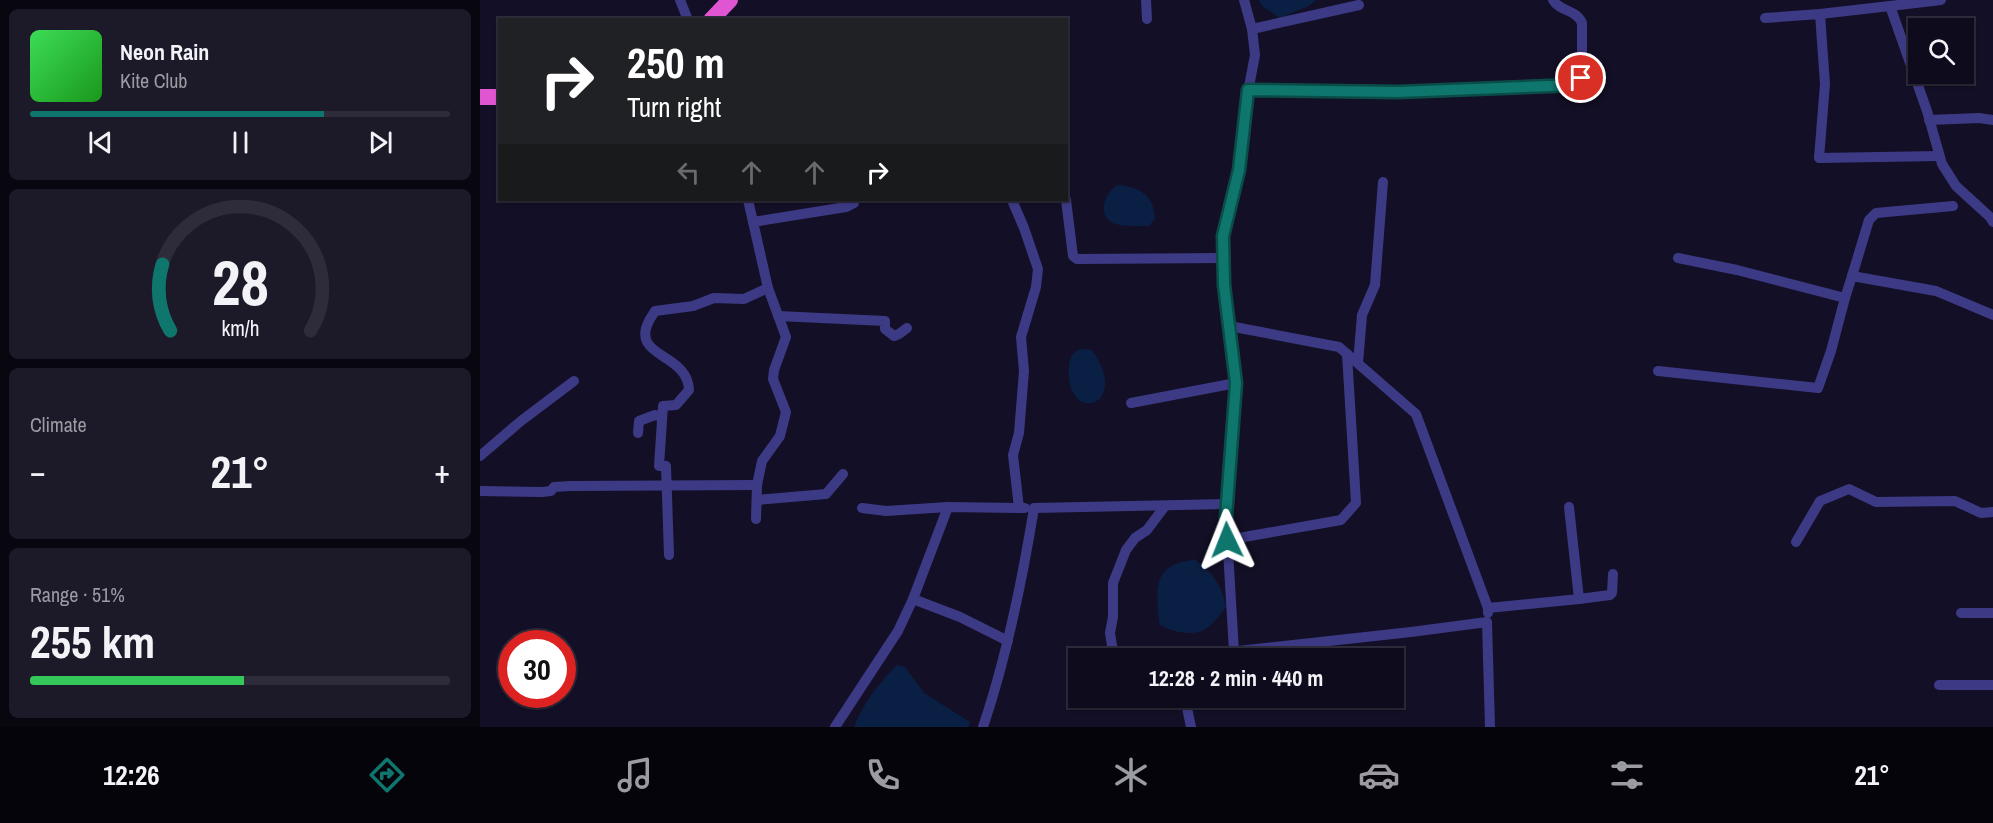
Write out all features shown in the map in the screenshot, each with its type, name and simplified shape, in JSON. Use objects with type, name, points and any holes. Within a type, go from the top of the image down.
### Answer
[{"type":"highway","points":[[713,18],[730,0]]},
{"type":"highway","points":[[480,97],[498,98]]},
{"type":"street","points":[[680,0],[687,18]]},
{"type":"street","points":[[1146,0],[1147,20]]},
{"type":"street","points":[[1234,648],[1227,504],[1236,383],[1224,285],[1223,236],[1239,170],[1248,90],[1255,55],[1252,29],[1244,0]]},
{"type":"street","points":[[1248,90],[1398,92],[1575,85],[1581,83],[1582,23],[1572,11],[1558,8],[1553,0]]},
{"type":"street","points":[[1765,18],[1941,0]]},
{"type":"street","points":[[1252,29],[1359,5]]},
{"type":"street","points":[[1890,6],[1942,164],[1956,186],[1993,222]]},
{"type":"street","points":[[1820,14],[1825,84],[1820,158],[1939,156]]},
{"type":"street","points":[[1929,120],[1993,120]]},
{"type":"street","points":[[1358,363],[1362,315],[1375,285],[1383,182]]},
{"type":"street","points":[[748,201],[768,288],[786,337],[773,379],[786,412],[780,436],[762,461],[757,485],[756,519]]},
{"type":"street","points":[[753,222],[846,207],[854,201]]},
{"type":"street","points":[[1012,201],[1038,269],[1036,287],[1021,337],[1024,371],[1019,433],[1014,455],[1018,508]]},
{"type":"street","points":[[1066,201],[1072,256],[1077,259],[1224,258]]},
{"type":"street","points":[[1658,371],[1818,388],[1871,216],[1876,213],[1953,206]]},
{"type":"street","points":[[1678,258],[1737,270],[1845,298]]},
{"type":"street","points":[[1852,276],[1936,291],[1993,315]]},
{"type":"street","points":[[669,555],[666,466],[659,465],[663,406],[676,405],[688,390],[688,379],[677,365],[650,347],[646,341],[646,324],[655,312],[693,306],[714,298],[744,299],[768,288]]},
{"type":"street","points":[[778,316],[885,321],[885,329],[894,336],[907,328]]},
{"type":"street","points":[[1229,326],[1339,347],[1416,414],[1488,608],[1490,727]]},
{"type":"street","points":[[1227,540],[1341,520],[1356,503],[1347,354]]},
{"type":"street","points":[[480,456],[574,381]]},
{"type":"street","points":[[1131,403],[1236,383]]},
{"type":"street","points":[[638,433],[639,421],[655,415],[662,417]]},
{"type":"street","points":[[757,500],[826,494],[843,474]]},
{"type":"street","points":[[480,491],[542,492],[550,491],[554,487],[757,485]]},
{"type":"street","points":[[1796,542],[1820,501],[1849,489],[1876,502],[1955,501],[1981,513],[1993,512]]},
{"type":"street","points":[[862,508],[886,511],[948,507],[1034,508],[1227,504]]},
{"type":"street","points":[[1112,648],[1110,633],[1113,617],[1113,583],[1126,550],[1135,538],[1147,530],[1165,506]]},
{"type":"street","points":[[835,727],[898,631],[913,599],[948,507]]},
{"type":"street","points":[[1569,507],[1579,599]]},
{"type":"street","points":[[983,727],[1008,641],[1034,508]]},
{"type":"street","points":[[1488,608],[1610,595],[1613,574]]},
{"type":"street","points":[[913,599],[960,617],[1008,641]]},
{"type":"street","points":[[1961,613],[1993,613]]},
{"type":"street","points":[[1264,648],[1411,633],[1487,622]]},
{"type":"street","points":[[1938,686],[1993,685]]},
{"type":"street","points":[[1187,708],[1191,727]]},
{"type":"water","points":[[1259,0],[1316,0],[1309,6],[1280,18],[1262,6]]},
{"type":"water","points":[[1118,185],[1139,190],[1149,198],[1155,219],[1149,226],[1119,225],[1107,218],[1104,213],[1105,202],[1110,192]]},
{"type":"water","points":[[1083,349],[1092,350],[1103,370],[1105,385],[1101,396],[1094,402],[1085,403],[1076,397],[1070,385],[1070,359],[1075,352]]},
{"type":"water","points":[[1196,560],[1216,580],[1226,607],[1209,627],[1202,631],[1180,632],[1160,625],[1158,590],[1164,573],[1171,566]]},
{"type":"water","points":[[897,665],[905,667],[924,693],[970,722],[968,727],[854,727],[872,694]]},
{"type":"route","points":[[1227,540],[1226,517],[1236,383],[1224,285],[1223,236],[1239,170],[1248,90],[1461,91],[1575,85],[1581,83],[1581,78]]}]
